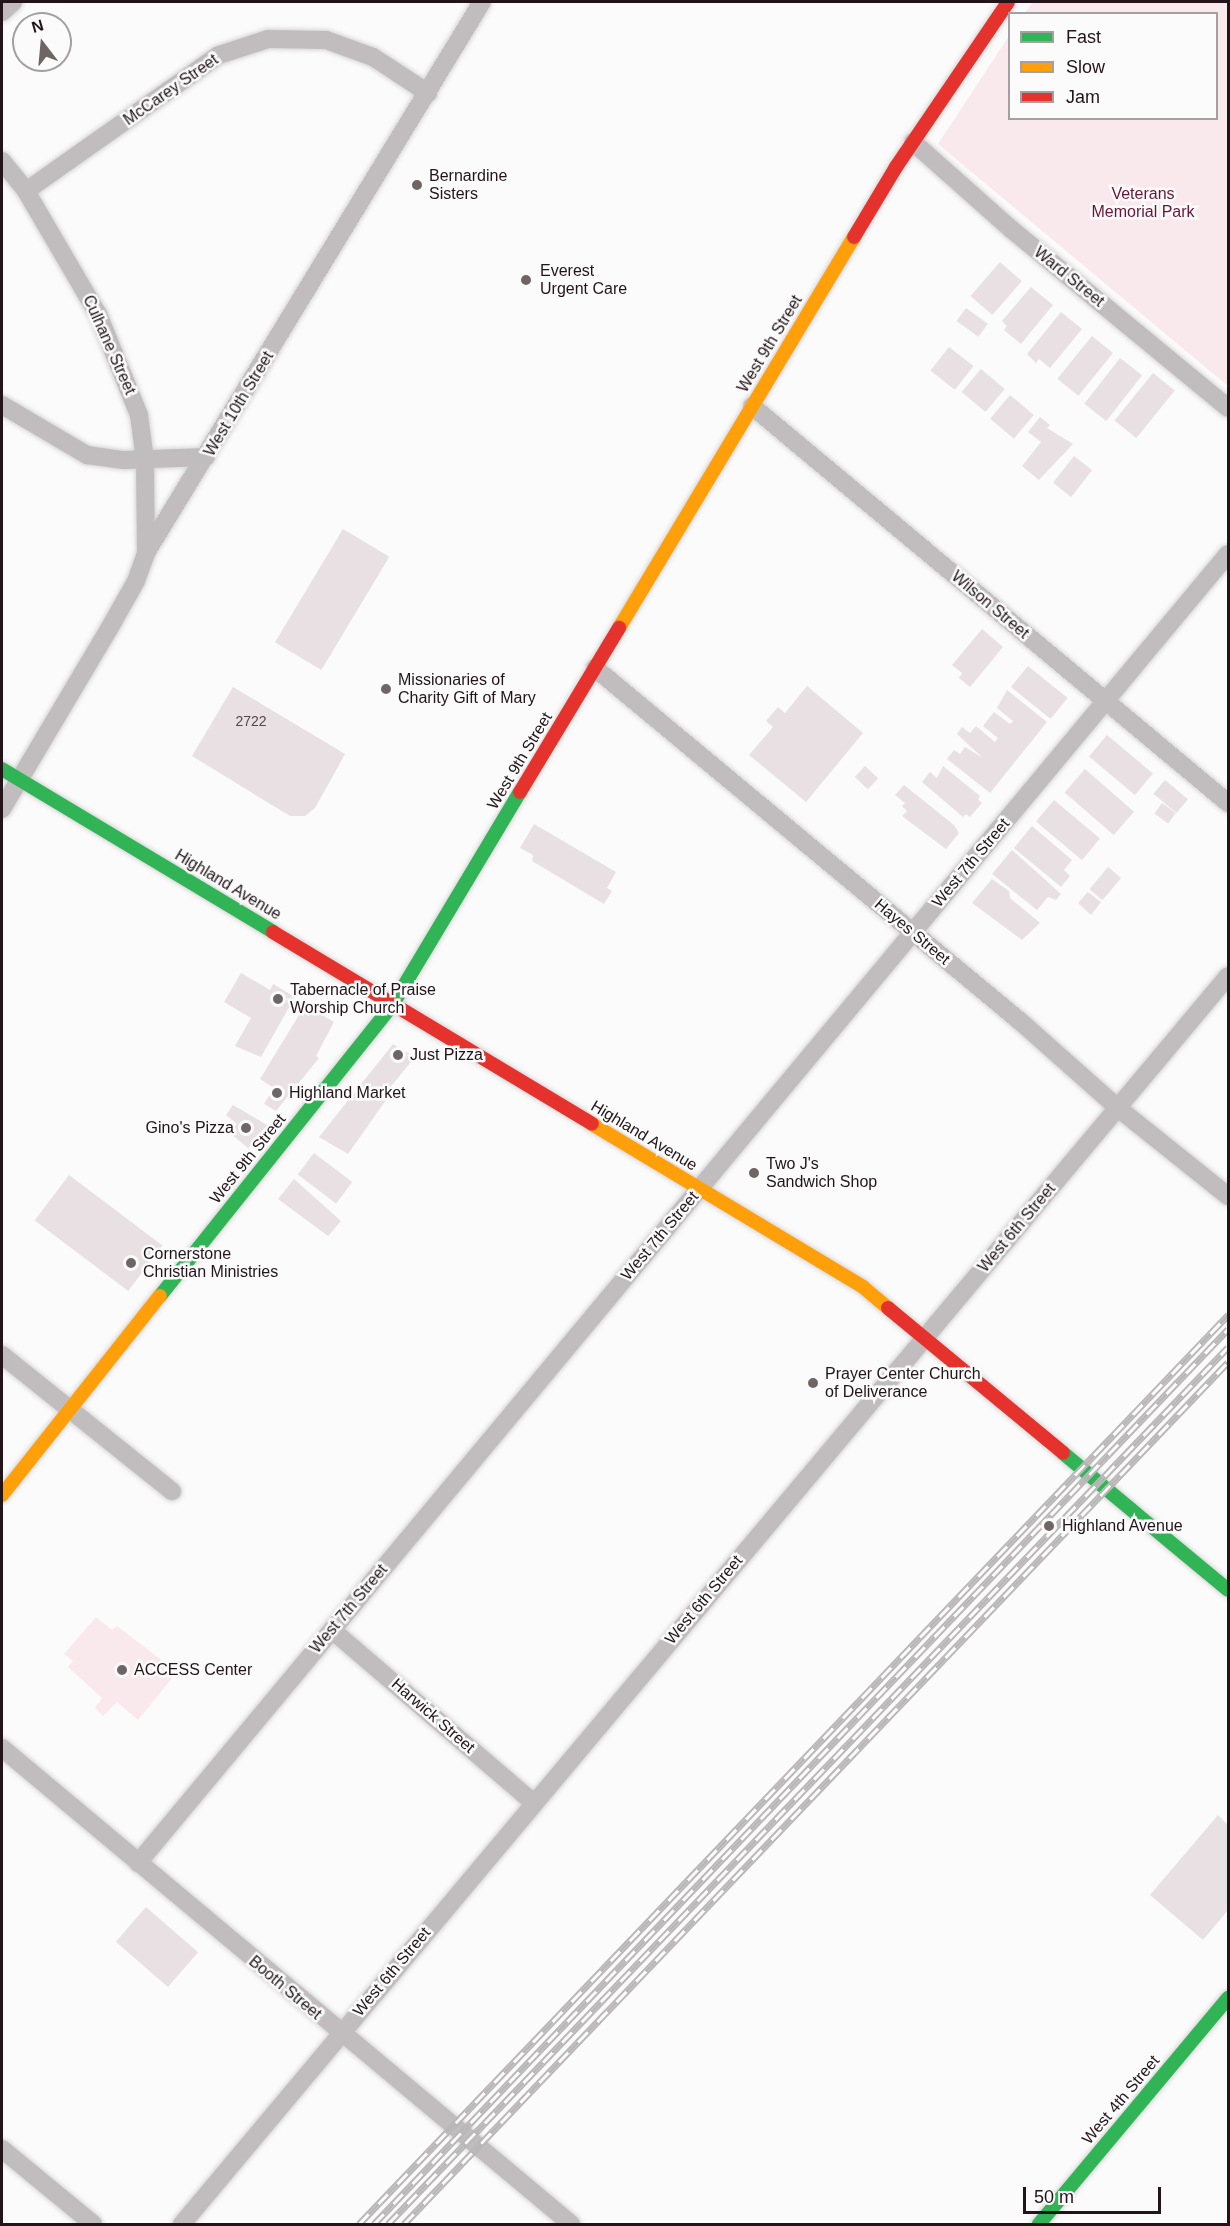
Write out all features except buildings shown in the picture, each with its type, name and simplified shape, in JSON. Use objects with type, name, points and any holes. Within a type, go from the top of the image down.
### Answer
[{"type":"main road","name":"West 9th Street","points":[[2,1495],[393,1004],[912,142],[1008,2]]},
{"type":"main road","name":"Highland Avenue","points":[[2,769],[863,1287],[1228,1590]]},
{"type":"main road","name":"West 4th Street","points":[[1038,2224],[1228,1998]]},
{"type":"street","points":[[2,12],[13,2]]},
{"type":"street","name":"West 10th Street","points":[[2,808],[109,629],[136,581],[146,553],[482,2]]},
{"type":"street","name":"McCarey Street","points":[[26,191],[219,55],[268,39],[326,40],[373,57],[428,93]]},
{"type":"street","name":"Ward Street","points":[[912,142],[1011,229],[1228,408]]},
{"type":"street","name":"Culhane Street","points":[[2,161],[26,191],[98,314],[139,415],[145,460],[146,553]]},
{"type":"street","points":[[2,405],[87,455],[145,460],[206,456]]},
{"type":"street","name":"Wilson Street","points":[[752,406],[1228,803]]},
{"type":"street","name":"West 7th Street","points":[[138,1863],[1228,554]]},
{"type":"street","name":"Hayes Street","points":[[595,668],[1118,1108],[1228,1196]]},
{"type":"street","name":"West 6th Street","points":[[182,2224],[1228,976]]},
{"type":"street","points":[[2,1355],[68,1411],[172,1491]]},
{"type":"street","name":"Harwick Street","points":[[332,1630],[534,1803]]},
{"type":"street","name":"Booth Street","points":[[2,1748],[571,2224]]},
{"type":"street","points":[[2,2149],[93,2224]]},
{"type":"green space","name":"Veterans Memorial Park","points":[[1033,2],[1228,2],[1228,386],[938,144],[1008,38],[1008,120],[1218,120],[1218,12],[1026,12]]},
{"type":"green space","name":"ACCESS Center","points":[[96,1617],[112,1630],[117,1626],[177,1672],[138,1720],[117,1702],[103,1716],[95,1708],[102,1698],[68,1667],[73,1661],[64,1654]]},
{"type":"railway","points":[[359,2224],[1228,1315]]},
{"type":"railway","points":[[374,2224],[1228,1329]]},
{"type":"railway","points":[[388,2224],[1228,1347]]},
{"type":"railway","points":[[404,2224],[1228,1362]]},
{"type":"traffic: fast","points":[[2,769],[273,932]]},
{"type":"traffic: fast","points":[[160,1296],[393,1004],[520,792]]},
{"type":"traffic: fast","points":[[1063,1453],[1228,1590]]},
{"type":"traffic: fast","points":[[1039,2224],[1228,1998]]},
{"type":"traffic: slow","points":[[619,628],[854,237]]},
{"type":"traffic: slow","points":[[592,1124],[863,1287],[888,1308]]},
{"type":"traffic: slow","points":[[2,1495],[160,1296]]},
{"type":"traffic: jam","points":[[854,237],[896,167],[1008,2]]},
{"type":"traffic: jam","points":[[520,792],[619,628]]},
{"type":"traffic: jam","points":[[273,932],[592,1124]]},
{"type":"traffic: jam","points":[[888,1308],[1063,1453]]},
{"type":"place","name":"Bernardine Sisters","points":[[417,185]]},
{"type":"place","name":"Everest Urgent Care","points":[[526,280]]},
{"type":"place","name":"Missionaries of Charity Gift of Mary","points":[[386,689]]},
{"type":"place","name":"Tabernacle of Praise Worship Church","points":[[278,999]]},
{"type":"place","name":"Just Pizza","points":[[398,1055]]},
{"type":"place","name":"Highland Market","points":[[277,1093]]},
{"type":"place","name":"Gino's Pizza","points":[[246,1128]]},
{"type":"place","name":"Two J's Sandwich Shop","points":[[754,1173]]},
{"type":"place","name":"Cornerstone Christian Ministries","points":[[131,1263]]},
{"type":"place","name":"Prayer Center Church of Deliverance","points":[[813,1383]]},
{"type":"place","name":"Highland Avenue","points":[[1049,1526]]},
{"type":"place","name":"ACCESS Center","points":[[122,1670]]}]
